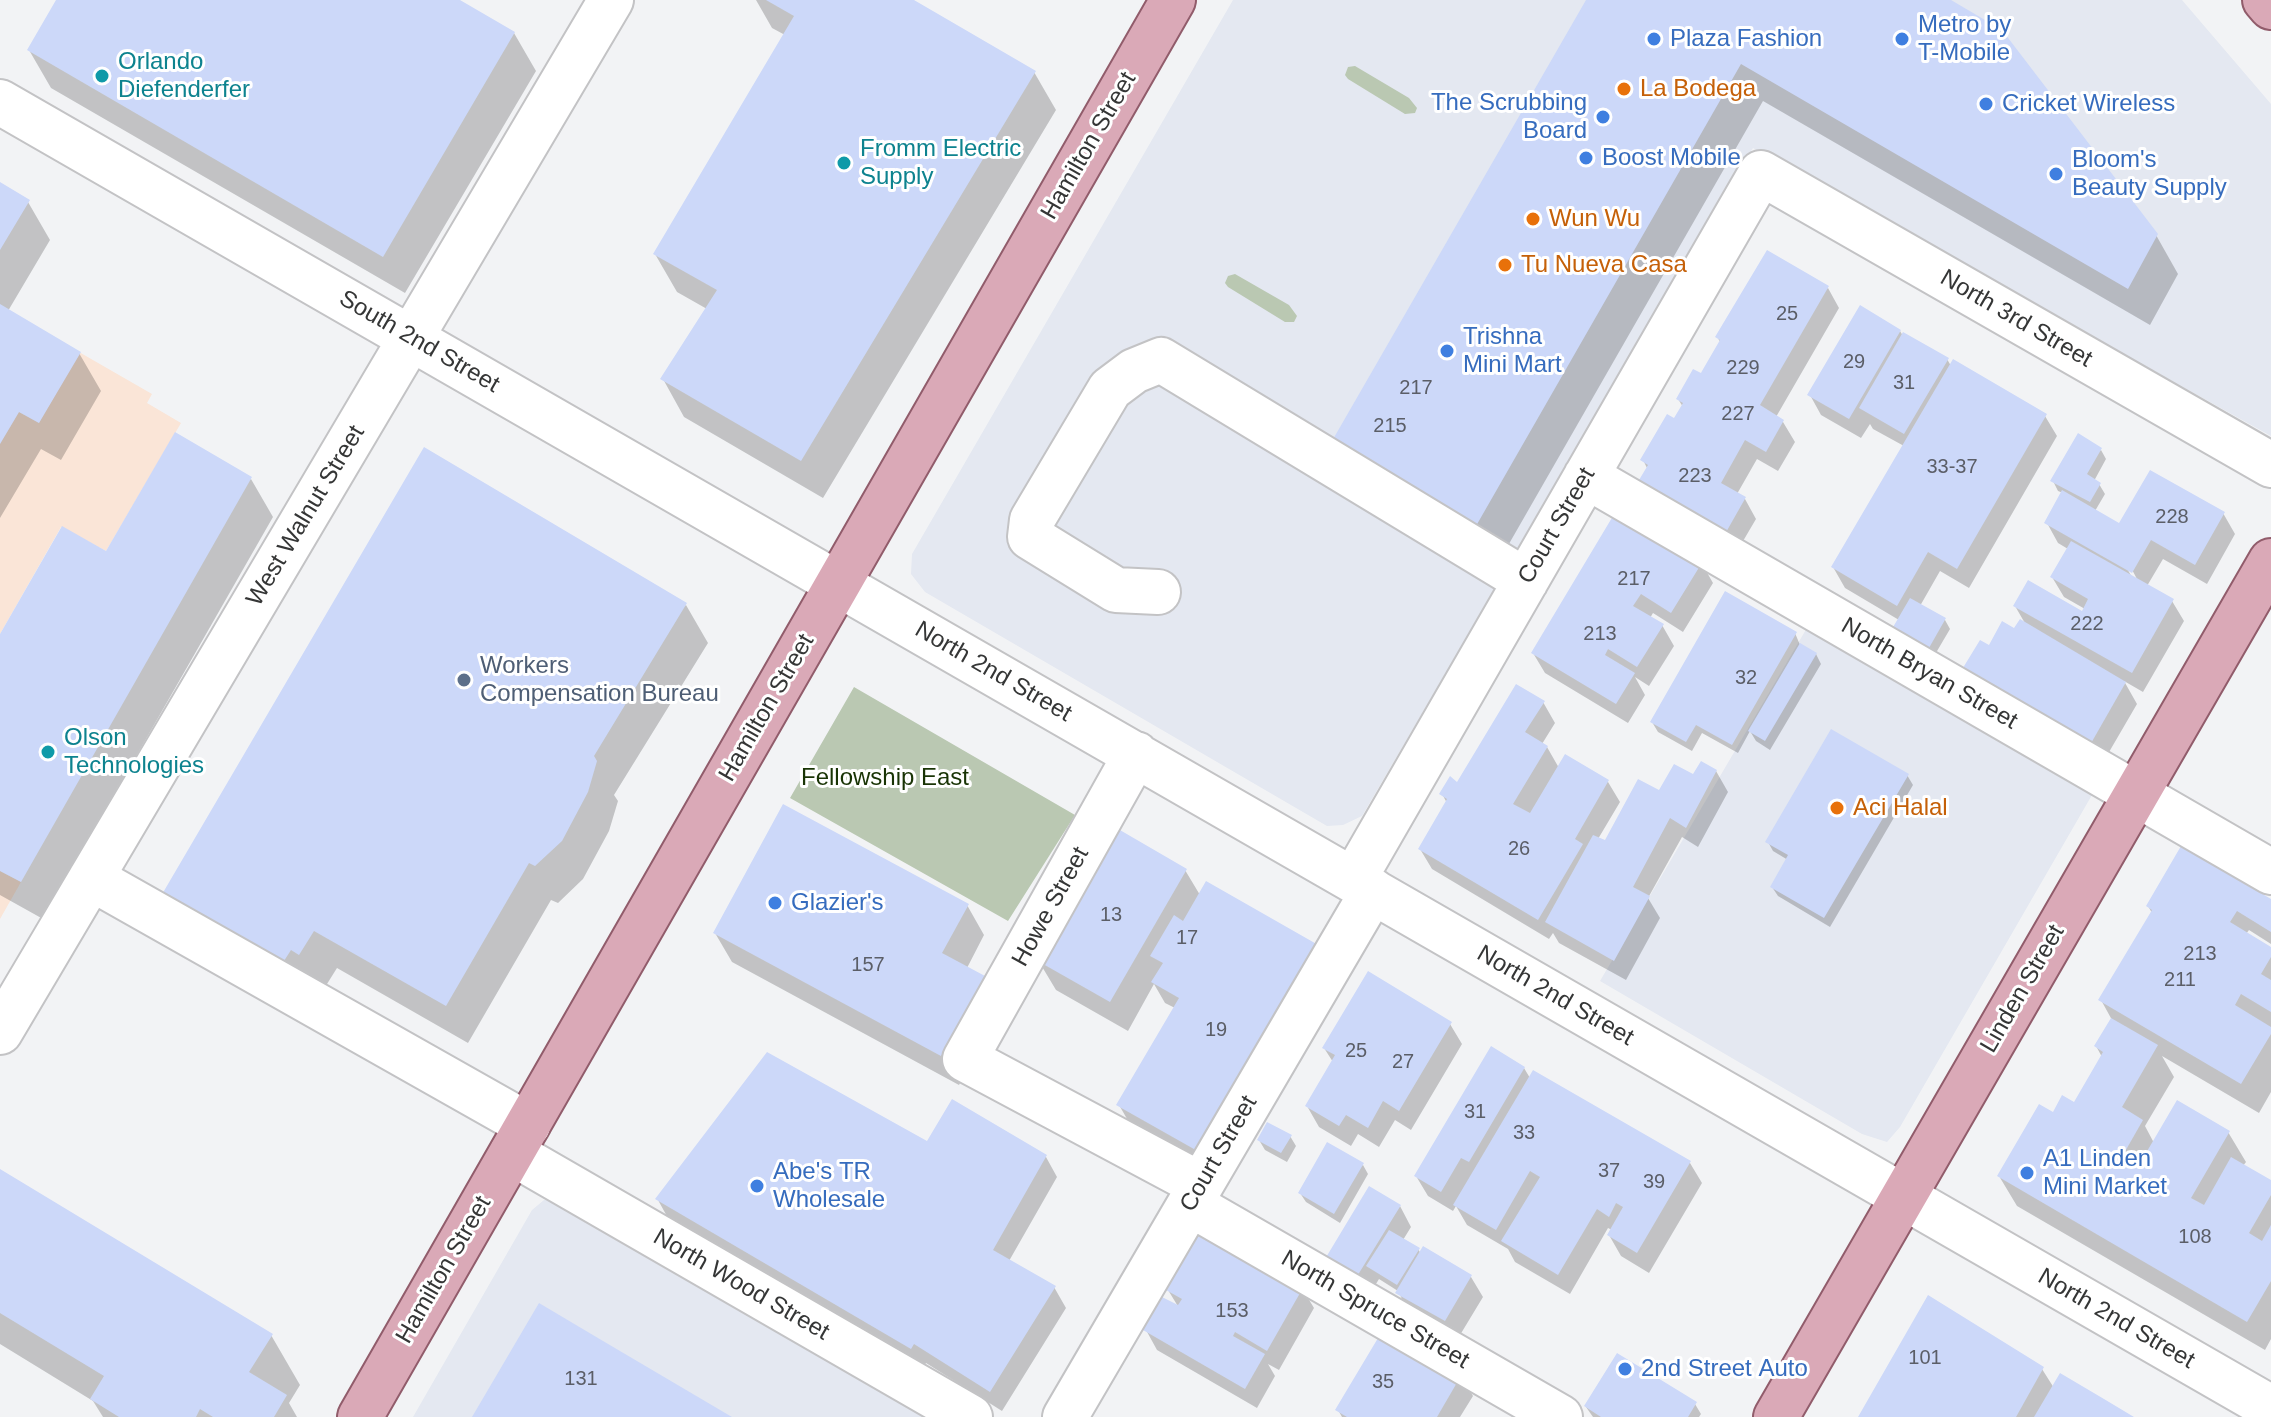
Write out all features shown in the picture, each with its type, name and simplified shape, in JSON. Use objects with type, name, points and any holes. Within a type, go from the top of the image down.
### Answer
[{"type":"main road","name":"Hamilton Street","points":[[360,1417],[1173,0]]},
{"type":"main road","points":[[2265,0],[2271,7]]},
{"type":"main road","name":"Linden Street","points":[[1776,1417],[2271,561]]},
{"type":"street","name":"West Walnut Street","points":[[0,1032],[411,338],[597,5]]},
{"type":"street","name":"South 2nd Street","points":[[0,102],[838,583]]},
{"type":"street","name":"North 3rd Street","points":[[1761,173],[2271,465]]},
{"type":"street","name":"Court Street","points":[[1065,1417],[1196,1194],[1526,581],[1761,173]]},
{"type":"street","points":[[1158,592],[1116,590],[1030,537],[1032,520],[1110,389],[1134,371],[1161,360],[1526,581]]},
{"type":"street","name":"North Bryan Street","points":[[1586,476],[2271,872]]},
{"type":"street","name":"North 2nd Street","points":[[838,583],[2271,1408]]},
{"type":"street","name":"Howe Street","points":[[965,1059],[1136,754]]},
{"type":"street","name":"North Wood Street","points":[[91,878],[970,1417]]},
{"type":"street","name":"North Spruce Street","points":[[965,1059],[1196,1194],[1560,1417]]},
{"type":"shaded area","points":[[1233,0],[2182,0],[2271,104],[2271,436],[1753,148],[1362,816],[1343,825],[1327,826],[925,592],[911,574],[912,554]]},
{"type":"shaded area","points":[[79,352],[152,394],[147,403],[181,423],[106,551],[61,527],[0,634],[0,444],[19,412],[39,423]]},
{"type":"shaded area","points":[[1811,621],[2093,785],[2092,795],[1900,1127],[1887,1142],[1862,1134],[1600,981]]},
{"type":"shaded area","points":[[0,871],[21,882],[0,919]]},
{"type":"shaded area","points":[[544,1200],[557,1200],[929,1417],[413,1417],[532,1210]]},
{"type":"green space","points":[[1355,66],[1409,98],[1417,108],[1415,113],[1405,114],[1348,79],[1345,75],[1348,67]]},
{"type":"green space","points":[[1235,274],[1289,305],[1297,316],[1294,322],[1285,322],[1228,287],[1225,283],[1228,276]]},
{"type":"green space","name":"Fellowship East","points":[[854,687],[1075,815],[1008,921],[790,798]]},
{"type":"building","points":[[56,0],[460,0],[515,32],[383,257],[27,50]]},
{"type":"building","name":"Fromm Electric Supply","points":[[766,0],[914,0],[1036,71],[801,461],[660,379],[717,290],[653,254],[794,16]]},
{"type":"building","points":[[1586,0],[1951,0],[2002,30],[2158,234],[2128,289],[1741,64],[1476,526],[1332,441]]},
{"type":"building","points":[[0,182],[30,200],[0,250]]},
{"type":"building","points":[[1767,250],[1829,286],[1760,405],[1784,420],[1766,452],[1745,440],[1721,483],[1746,497],[1725,534],[1630,495],[1648,465],[1640,460],[1667,414],[1674,418],[1683,403],[1676,399],[1693,369],[1701,373],[1720,340],[1715,337]]},
{"type":"building","points":[[0,304],[81,352],[39,423],[19,412],[0,444]]},
{"type":"building","points":[[1860,305],[1901,330],[1849,419],[1807,395]]},
{"type":"building","points":[[1903,332],[1949,358],[1904,434],[1859,408]]},
{"type":"building","points":[[1953,359],[2047,414],[1957,569],[1928,552],[1897,606],[1831,567]]},
{"type":"building","name":"Olson Technologies","points":[[175,432],[252,477],[21,882],[0,871],[0,634],[62,526],[106,551]]},
{"type":"building","points":[[2078,433],[2102,448],[2087,474],[2101,483],[2090,502],[2050,481]]},
{"type":"building","name":"Workers Compensation Bureau","points":[[424,447],[687,603],[594,756],[597,761],[588,792],[562,841],[535,866],[529,863],[446,1006],[314,931],[299,955],[291,950],[282,964],[161,896]]},
{"type":"building","points":[[2150,470],[2225,512],[2195,565],[2151,540],[2132,573],[2044,523],[2062,490],[2119,523]]},
{"type":"building","points":[[1616,511],[1703,561],[1671,613],[1641,594],[1633,606],[1664,624],[1637,667],[1608,649],[1605,655],[1635,673],[1616,704],[1531,653]]},
{"type":"building","points":[[2071,541],[2174,599],[2132,673],[2013,606],[2028,580],[2082,611],[2088,599],[2050,577]]},
{"type":"building","points":[[1725,591],[1797,632],[1732,745],[1696,725],[1686,742],[1650,722]]},
{"type":"building","points":[[1910,598],[1946,618],[1925,655],[1889,634]]},
{"type":"building","points":[[2020,619],[2126,682],[2086,752],[1958,676],[1980,640],[1989,645],[2002,621],[2014,628]]},
{"type":"building","points":[[1800,643],[1817,653],[1765,741],[1748,731]]},
{"type":"building","points":[[1516,684],[1545,701],[1525,732],[1548,746],[1513,804],[1530,813],[1565,754],[1609,780],[1575,839],[1583,844],[1538,920],[1418,849],[1447,799],[1439,794],[1450,776],[1457,782]]},
{"type":"building","name":"Aci Halal","points":[[1831,729],[1909,774],[1824,918],[1770,887],[1788,855],[1765,842]]},
{"type":"building","points":[[1701,761],[1717,770],[1686,828],[1670,818],[1633,887],[1650,896],[1614,961],[1545,922],[1593,835],[1605,840],[1638,779],[1659,790],[1674,764],[1693,774]]},
{"type":"building","points":[[783,804],[969,904],[942,953],[985,976],[941,1056],[713,933]]},
{"type":"building","points":[[1113,826],[1187,869],[1110,1002],[1036,960]]},
{"type":"building","points":[[2181,846],[2271,899],[2271,932],[2237,911],[2230,922],[2271,947],[2271,957],[2261,974],[2271,980],[2271,1012],[2241,994],[2235,1005],[2271,1027],[2271,1034],[2241,1084],[2098,1000],[2152,910],[2146,906]]},
{"type":"building","points":[[1206,881],[1320,946],[1201,1153],[1116,1105],[1179,998],[1151,982],[1163,963],[1150,956],[1174,915],[1183,921]]},
{"type":"building","points":[[1368,971],[1452,1022],[1399,1111],[1383,1101],[1368,1128],[1346,1115],[1339,1126],[1305,1106],[1335,1055],[1322,1048]]},
{"type":"building","points":[[2111,1018],[2158,1045],[2122,1107],[2143,1120],[2123,1155],[2139,1165],[2177,1100],[2230,1131],[2191,1198],[2204,1205],[2231,1157],[2271,1180],[2271,1195],[2249,1233],[2262,1241],[2271,1225],[2271,1281],[2247,1322],[1997,1176],[2039,1104],[2053,1112],[2062,1095],[2074,1102],[2103,1052],[2094,1046]]},
{"type":"building","points":[[1491,1046],[1525,1067],[1469,1162],[1461,1158],[1441,1192],[1414,1176]]},
{"type":"building","points":[[767,1052],[927,1141],[952,1099],[1047,1155],[993,1250],[1056,1286],[990,1392],[914,1344],[911,1349],[655,1199]]},
{"type":"building","points":[[1533,1070],[1691,1161],[1637,1253],[1607,1235],[1623,1207],[1616,1203],[1609,1217],[1597,1209],[1558,1275],[1501,1241],[1540,1177],[1530,1171],[1496,1230],[1453,1205]]},
{"type":"building","points":[[1267,1122],[1292,1135],[1281,1153],[1257,1140]]},
{"type":"building","points":[[1327,1142],[1364,1163],[1334,1214],[1298,1193]]},
{"type":"building","points":[[0,1169],[273,1334],[249,1372],[287,1395],[274,1417],[213,1417],[200,1409],[196,1417],[119,1417],[90,1399],[104,1376],[0,1313]]},
{"type":"building","points":[[1369,1186],[1401,1205],[1356,1278],[1325,1259]]},
{"type":"building","points":[[1202,1228],[1304,1286],[1267,1351],[1235,1332],[1233,1336],[1265,1354],[1245,1389],[1143,1330],[1162,1297],[1178,1305],[1182,1299],[1166,1290]]},
{"type":"building","points":[[1389,1230],[1420,1248],[1397,1285],[1366,1266]]},
{"type":"building","points":[[1423,1246],[1472,1275],[1445,1321],[1395,1293]]},
{"type":"building","points":[[1928,1295],[2044,1367],[2016,1417],[1858,1417]]},
{"type":"building","points":[[539,1303],[603,1341],[732,1417],[472,1417]]},
{"type":"building","points":[[1384,1328],[1462,1374],[1437,1417],[1347,1417],[1335,1410]]},
{"type":"building","name":"2nd Street Auto","points":[[1617,1353],[1697,1402],[1688,1417],[1601,1417],[1584,1406]]},
{"type":"building","points":[[2060,1373],[2104,1399],[2134,1417],[2034,1417]]},
{"type":"place","name":"Plaza Fashion","points":[[1654,39]]},
{"type":"place","name":"Metro by T-Mobile","points":[[1902,39]]},
{"type":"place","name":"Orlando Diefenderfer","points":[[102,76]]},
{"type":"place","name":"La Bodega","points":[[1624,89]]},
{"type":"place","name":"Cricket Wireless","points":[[1986,104]]},
{"type":"place","name":"The Scrubbing Board","points":[[1603,117]]},
{"type":"place","name":"Boost Mobile","points":[[1586,158]]},
{"type":"place","name":"Fromm Electric Supply","points":[[844,163]]},
{"type":"place","name":"Bloom's Beauty Supply","points":[[2056,174]]},
{"type":"place","name":"Wun Wu","points":[[1533,219]]},
{"type":"place","name":"Tu Nueva Casa","points":[[1505,265]]},
{"type":"place","name":"Trishna Mini Mart","points":[[1447,351]]},
{"type":"place","name":"Workers Compensation Bureau","points":[[464,680]]},
{"type":"place","name":"Olson Technologies","points":[[48,752]]},
{"type":"place","name":"Aci Halal","points":[[1837,808]]},
{"type":"place","name":"Glazier's","points":[[775,903]]},
{"type":"place","name":"A1 Linden Mini Market","points":[[2027,1173]]},
{"type":"place","name":"Abe's TR Wholesale","points":[[757,1186]]},
{"type":"place","name":"2nd Street Auto","points":[[1625,1369]]}]
